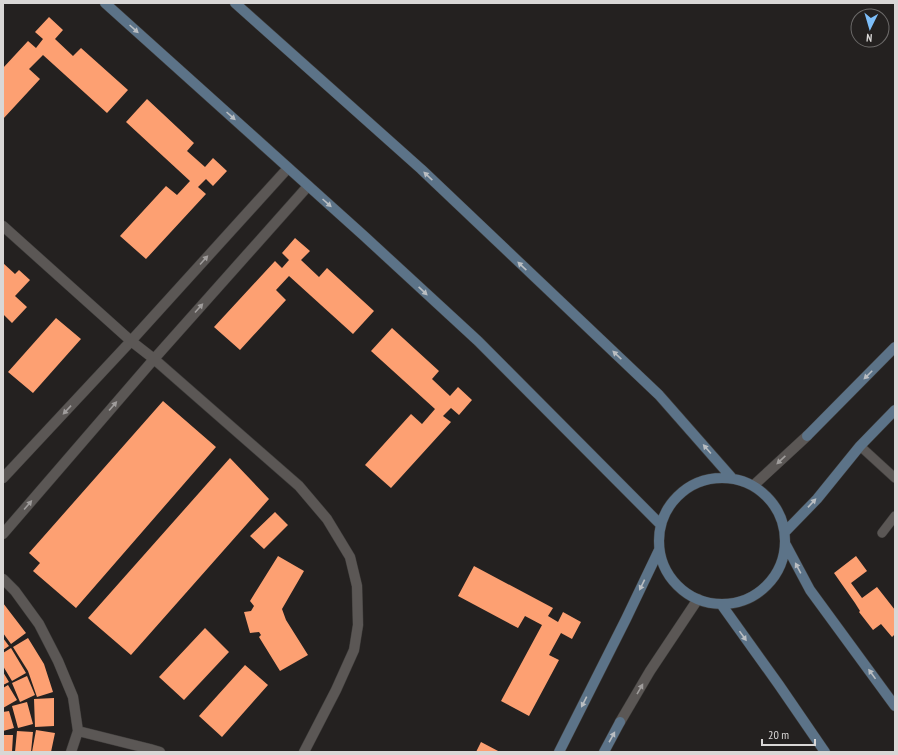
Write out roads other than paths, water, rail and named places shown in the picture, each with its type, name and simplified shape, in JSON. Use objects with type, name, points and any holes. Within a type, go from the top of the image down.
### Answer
[{"type":"street","points":[[105,3],[478,341],[660,524]]},
{"type":"street","points":[[235,3],[421,169],[659,395],[732,478]]},
{"type":"street","points":[[3,478],[131,341],[288,168]]},
{"type":"street","points":[[3,534],[154,359],[308,186]]},
{"type":"street","points":[[3,226],[131,341],[154,359],[299,486],[327,519],[350,557],[357,586],[358,625],[354,650],[336,690],[304,752]]},
{"type":"street","points":[[754,485],[808,436],[895,348]]},
{"type":"street","points":[[785,532],[817,499],[860,446],[895,410]]},
{"type":"street","points":[[719,477],[732,478],[754,485],[771,500],[783,520],[786,545],[780,568],[773,579],[765,587],[755,595],[744,600],[720,604],[698,600],[676,585],[662,563],[658,537],[660,524],[665,511],[682,491],[706,479],[719,477]]},
{"type":"street","points":[[786,545],[810,590],[895,706]]},
{"type":"street","points":[[559,752],[659,550]]},
{"type":"street","points":[[3,579],[15,591],[39,624],[58,661],[72,697],[78,731],[71,752]]},
{"type":"street","points":[[604,752],[650,671],[698,600]]},
{"type":"street","points":[[720,604],[779,685],[825,752]]},
{"type":"street","points":[[78,731],[160,752]]},
{"type":"lane","points":[[860,446],[895,478]]},
{"type":"lane","points":[[882,533],[895,516]]}]
